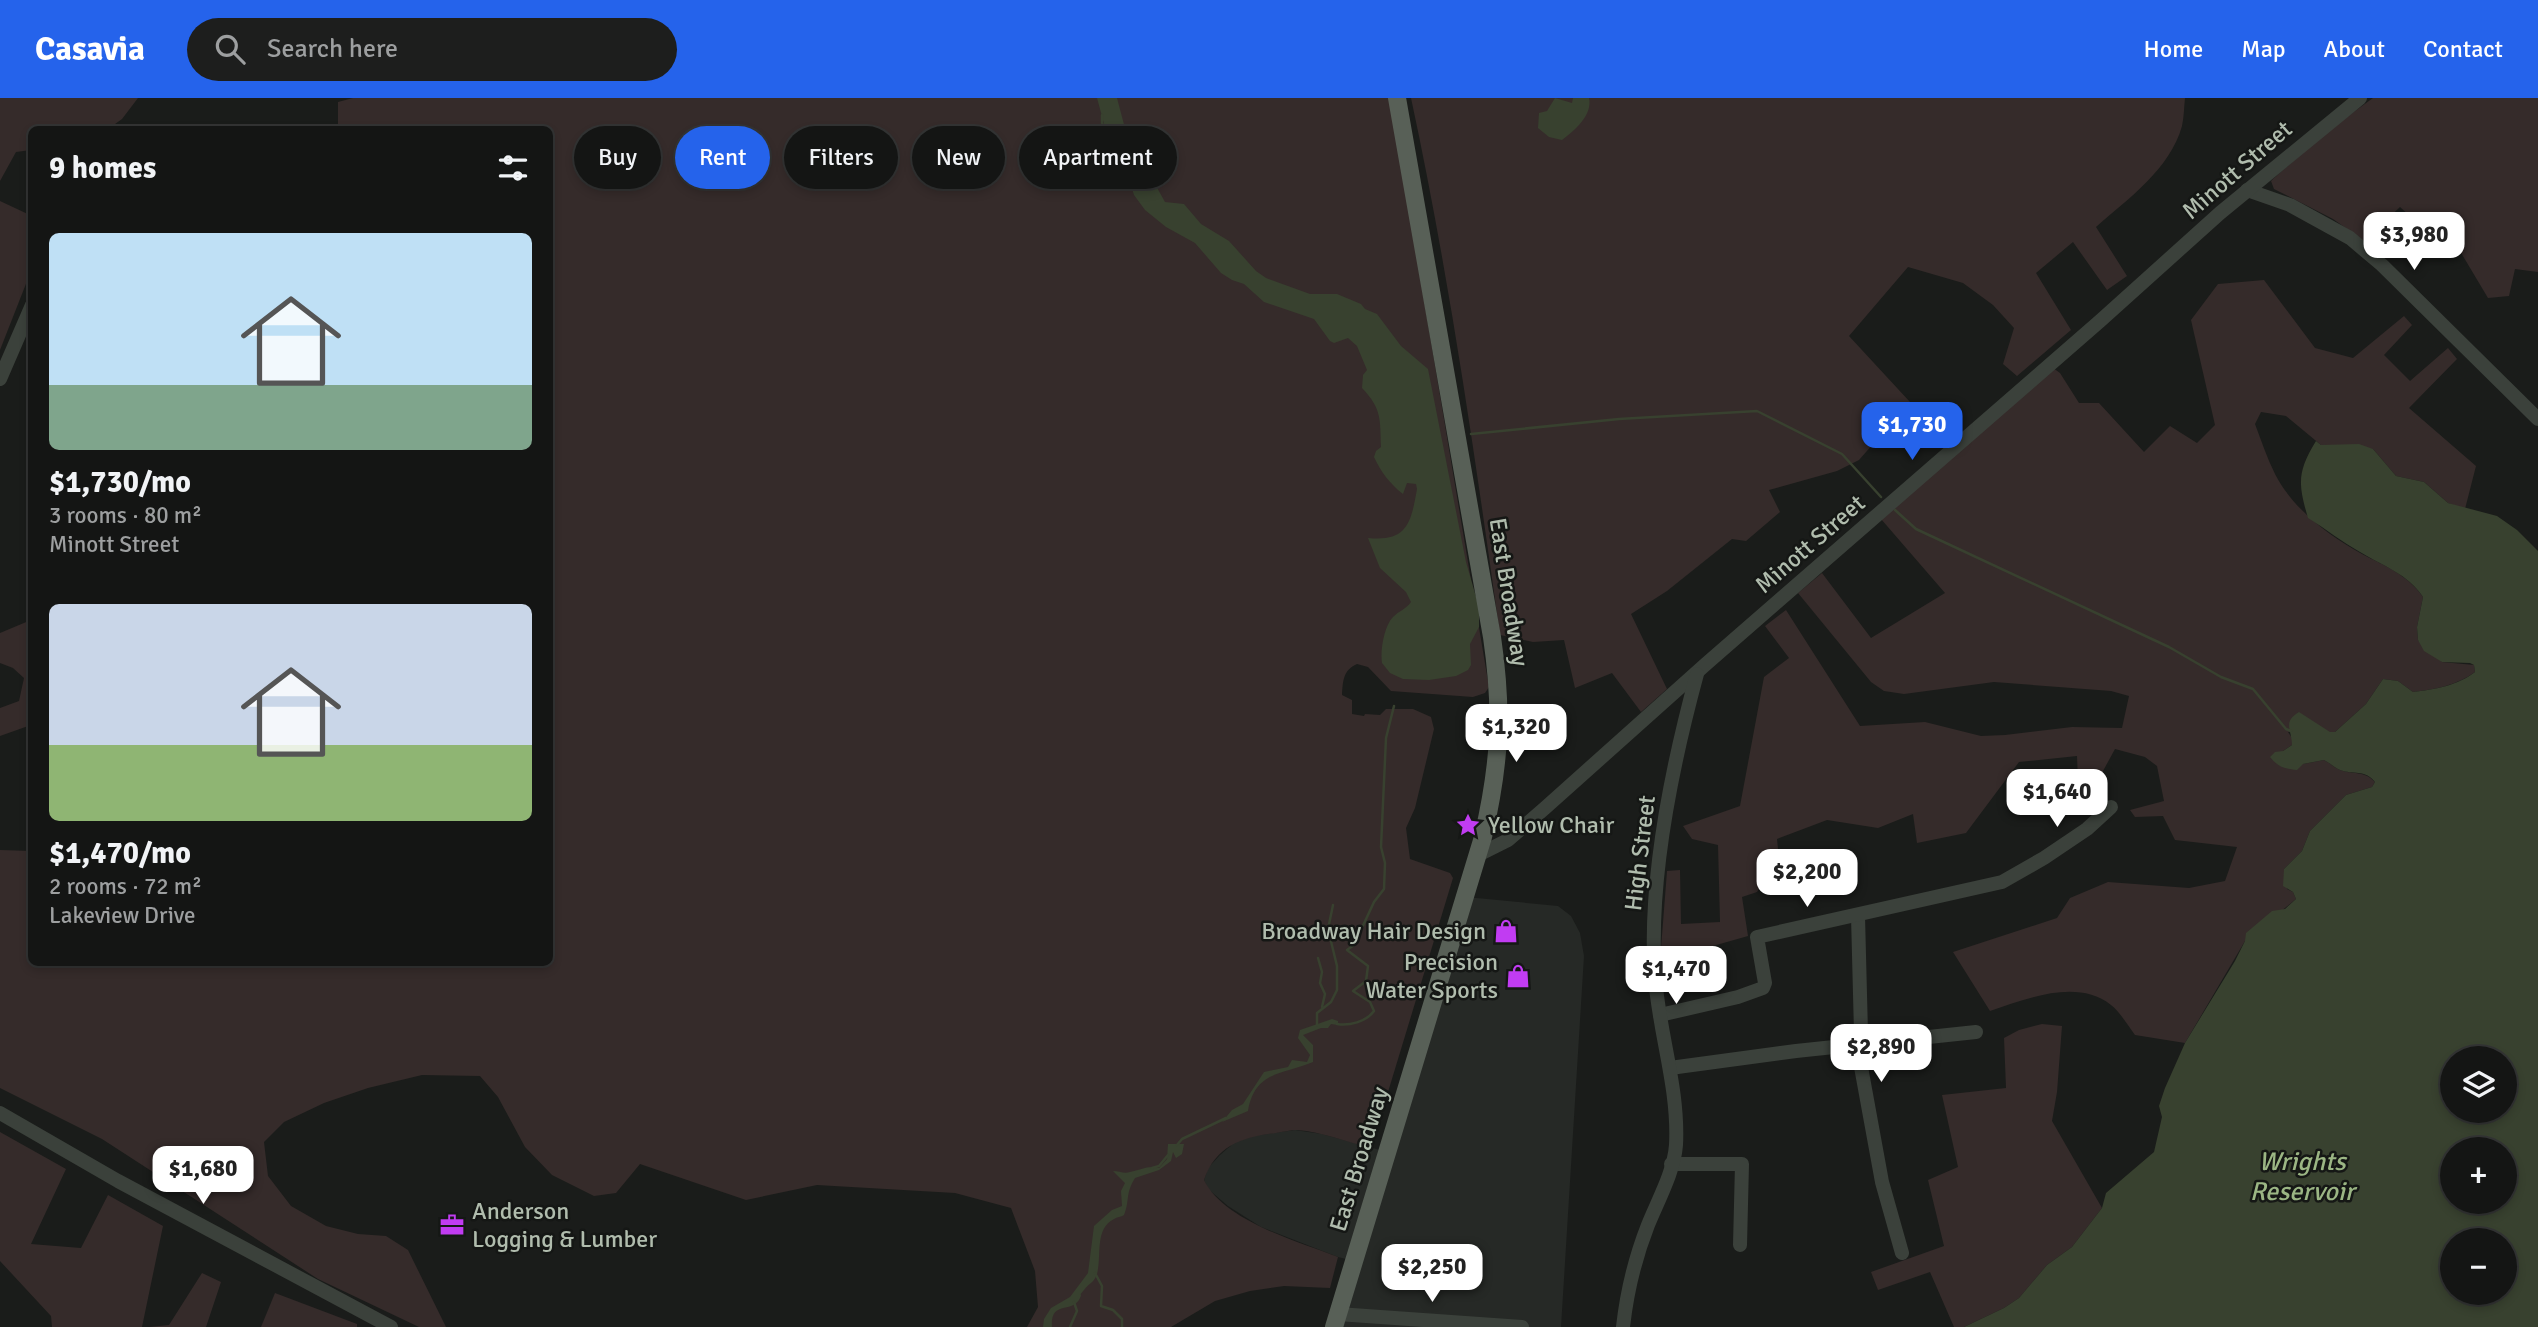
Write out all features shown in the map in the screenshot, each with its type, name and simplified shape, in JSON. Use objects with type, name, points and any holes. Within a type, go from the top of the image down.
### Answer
[{"type":"main road","name":"East Broadway","points":[[1336,1320],[1478,855],[1493,794],[1499,750],[1498,681],[1450,387],[1397,98]]},
{"type":"street","name":"Minott Street","points":[[1478,855],[1508,840],[2112,312],[2247,190],[2360,98]]},
{"type":"street","points":[[2247,190],[2290,205],[2350,238],[2468,348],[2538,419]]},
{"type":"street","points":[[0,379],[28,314]]},
{"type":"street","name":"High Street","points":[[1623,1327],[1634,1263],[1675,1149],[1676,1125],[1670,1068],[1660,1015],[1654,947],[1657,884],[1675,764],[1698,672]]},
{"type":"street","points":[[1660,1015],[1738,997],[1762,988],[1765,983],[1757,937],[2002,882],[2087,829],[2112,807]]},
{"type":"street","points":[[1857,916],[1861,1033],[1857,1045],[1882,1182],[1902,1253]]},
{"type":"street","points":[[1670,1068],[1976,1032]]},
{"type":"street","points":[[0,1113],[118,1181],[391,1327]]},
{"type":"street","points":[[1671,1164],[1742,1164],[1740,1245]]},
{"type":"street","points":[[1336,1320],[1522,1327]]},
{"type":"shaded area","points":[[0,98],[138,98],[122,119],[112,126],[28,126],[28,150],[16,152],[0,181]]},
{"type":"shaded area","points":[[353,98],[1390,98],[1489,687],[1485,693],[1473,697],[1391,691],[1368,667],[1357,664],[1346,673],[1342,695],[1352,700],[1352,714],[1380,715],[1386,709],[1413,709],[1431,717],[1434,729],[1415,808],[1406,828],[1410,859],[1450,873],[1453,878],[1371,1148],[1306,1131],[1294,1130],[1253,1137],[1223,1151],[1209,1168],[1204,1180],[1214,1194],[1244,1218],[1338,1257],[1330,1288],[1284,1286],[1250,1291],[1215,1301],[1171,1327],[1027,1327],[1038,1307],[1035,1271],[1011,1208],[955,1193],[817,1185],[746,1200],[640,1164],[616,1193],[594,1196],[552,1175],[525,1147],[498,1097],[480,1076],[422,1075],[368,1088],[324,1103],[284,1122],[264,1142],[268,1176],[291,1206],[326,1226],[358,1234],[386,1236],[408,1250],[446,1327],[419,1327],[318,1279],[102,1139],[0,1088],[0,850],[28,851],[28,966],[553,966],[553,126],[338,126],[338,102]]},
{"type":"shaded area","points":[[1411,98],[2185,98],[2182,126],[2168,156],[2135,194],[2096,227],[2127,276],[2107,290],[2073,242],[2036,273],[2071,330],[2017,376],[2003,364],[2014,328],[1993,305],[1963,283],[1908,267],[1849,336],[1910,402],[1859,460],[1837,471],[1769,490],[1780,512],[1746,541],[1732,539],[1667,591],[1631,614],[1667,689],[1641,712],[1612,673],[1575,688],[1564,640],[1533,642],[1500,635],[1449,298]]},
{"type":"shaded area","points":[[2373,98],[2538,98],[2538,272],[2515,269],[2509,296],[2488,298],[2448,231],[2437,241],[2400,207],[2364,241],[2333,219],[2274,189],[2271,181],[2274,178],[2329,130]]},
{"type":"shaded area","points":[[0,201],[28,214],[28,279],[0,350]]},
{"type":"shaded area","points":[[2264,280],[2315,348],[2353,358],[2404,316],[2412,325],[2384,355],[2410,381],[2448,348],[2457,359],[2409,408],[2476,466],[2465,509],[2448,503],[2424,482],[2396,476],[2373,449],[2321,445],[2286,416],[2261,412],[2255,424],[2275,474],[2291,499],[2312,520],[2337,538],[2396,572],[2417,589],[2423,597],[2417,627],[2418,640],[2442,662],[2474,665],[2475,672],[2445,686],[2413,692],[2398,681],[2383,679],[2366,704],[2335,732],[2288,732],[2292,745],[2283,751],[2303,764],[2324,760],[2340,770],[2363,774],[2375,782],[2372,787],[2346,795],[2310,831],[2302,851],[2284,869],[2287,889],[2293,892],[2296,899],[2245,941],[2185,1043],[2135,1035],[2111,1005],[2098,997],[2083,993],[2051,993],[1990,1011],[1953,952],[2057,918],[2070,898],[2108,882],[2189,888],[2225,881],[2237,847],[2175,840],[2163,816],[2135,817],[2130,810],[2164,801],[2157,766],[2145,757],[2115,749],[2097,782],[2078,782],[2077,756],[2019,762],[1966,833],[1917,843],[1913,814],[1878,828],[1827,820],[1777,839],[1779,858],[1757,892],[1742,897],[1748,936],[1660,961],[1667,871],[1680,870],[1681,924],[1720,922],[1718,845],[1692,839],[1683,826],[1740,806],[1764,677],[1789,658],[1765,626],[1786,610],[1860,726],[1925,722],[1981,736],[2072,727],[2122,728],[2129,696],[2111,691],[1994,682],[1904,694],[1884,691],[1871,682],[1798,593],[1822,573],[1871,638],[1945,593],[1881,519],[2053,368],[2060,373],[2079,403],[2099,403],[2144,452],[2170,426],[2197,443],[2215,425],[2191,320],[2218,284]]},
{"type":"shaded area","points":[[28,621],[28,726],[0,736],[0,708],[19,701],[24,678],[13,668],[0,663],[0,633]]},
{"type":"shaded area","points":[[1466,897],[1558,906],[1571,916],[1580,933],[1584,956],[1561,1327],[1334,1327],[1354,1261],[1261,1227],[1228,1206],[1208,1189],[1204,1180],[1208,1168],[1220,1155],[1236,1141],[1251,1136],[1295,1130],[1322,1134],[1387,1152]]},
{"type":"shaded area","points":[[2042,1024],[2062,1026],[2052,1121],[2102,1208],[2072,1247],[2047,1265],[2019,1298],[1964,1327],[1954,1327],[1930,1272],[1878,1290],[1871,1272],[1944,1246],[1928,1180],[1958,1167],[1942,1095],[2006,1088],[2004,1038],[2019,1030]]},
{"type":"shaded area","points":[[0,1132],[66,1169],[31,1244],[81,1248],[108,1195],[163,1226],[142,1327],[52,1327],[51,1316],[0,1261]]},
{"type":"shaded area","points":[[202,1273],[221,1282],[206,1327],[149,1327],[169,1325]]},
{"type":"shaded area","points":[[275,1293],[357,1324],[357,1327],[261,1327]]},
{"type":"water","points":[[1097,98],[1117,98],[1124,126],[1105,126]]},
{"type":"water","points":[[1555,98],[1572,103],[1573,98],[1589,98],[1585,116],[1562,140],[1549,137],[1538,128],[1539,113],[1547,111]]},
{"type":"water","points":[[1132,189],[1158,189],[1165,202],[1184,204],[1201,224],[1229,241],[1256,271],[1266,278],[1310,294],[1337,294],[1361,304],[1365,309],[1377,314],[1401,346],[1428,369],[1466,562],[1479,607],[1479,627],[1470,644],[1471,665],[1468,670],[1456,676],[1429,680],[1403,679],[1390,673],[1382,663],[1382,646],[1387,626],[1393,617],[1411,602],[1406,592],[1380,568],[1368,538],[1392,537],[1400,533],[1409,520],[1417,489],[1416,484],[1407,483],[1403,494],[1386,477],[1374,457],[1381,447],[1380,422],[1377,409],[1362,388],[1363,375],[1367,370],[1357,346],[1348,338],[1334,343],[1330,341],[1314,319],[1264,302],[1244,284],[1221,273],[1195,243],[1166,227],[1145,210]]},
{"type":"water","name":"Wrights Reservoir","points":[[2316,441],[2321,445],[2359,444],[2373,449],[2396,476],[2424,482],[2448,503],[2497,516],[2517,530],[2538,551],[2538,1327],[1964,1327],[2019,1298],[2047,1265],[2072,1247],[2102,1208],[2106,1193],[2154,1152],[2162,1117],[2159,1106],[2165,1088],[2185,1043],[2235,961],[2246,933],[2272,911],[2285,909],[2296,899],[2293,892],[2283,886],[2284,869],[2302,851],[2310,831],[2346,795],[2372,787],[2375,782],[2367,775],[2340,770],[2324,760],[2303,764],[2297,770],[2276,763],[2270,757],[2292,745],[2289,727],[2291,719],[2299,712],[2330,732],[2335,732],[2366,704],[2383,679],[2398,681],[2413,692],[2454,684],[2475,672],[2474,665],[2470,663],[2442,662],[2424,651],[2418,640],[2417,627],[2423,597],[2410,582],[2308,518],[2301,487],[2305,461]]},
{"type":"water","points":[[1332,1019],[1338,1021],[1338,1025],[1331,1024],[1328,1028],[1303,1035],[1313,1045],[1313,1062],[1281,1072],[1264,1081],[1257,1088],[1248,1111],[1222,1122],[1232,1110],[1243,1104],[1264,1072],[1288,1067],[1292,1060],[1307,1062],[1310,1055],[1298,1038],[1300,1030]]},
{"type":"water","points":[[1168,1144],[1184,1144],[1182,1154],[1176,1158],[1173,1152],[1171,1161],[1159,1170],[1135,1178],[1124,1215],[1108,1223],[1101,1236],[1097,1274],[1094,1279],[1075,1304],[1057,1310],[1052,1319],[1052,1327],[1043,1327],[1044,1319],[1051,1308],[1070,1297],[1088,1273],[1094,1226],[1112,1210],[1122,1206],[1121,1191],[1125,1183],[1113,1171],[1126,1173],[1148,1167],[1159,1168],[1167,1159]]},
{"type":"waterway","points":[[1102,115],[1104,126]]},
{"type":"waterway","points":[[1471,434],[1619,419],[1757,411],[1842,454],[1881,497]]},
{"type":"waterway","points":[[1895,510],[1916,529],[2169,647],[2221,677],[2253,689],[2286,729],[2291,731]]},
{"type":"waterway","points":[[1337,1024],[1357,1022],[1374,1011],[1370,1002],[1353,991],[1366,981],[1368,966],[1347,950],[1354,945],[1374,902],[1384,889],[1385,863],[1381,847],[1386,738],[1394,706]]},
{"type":"waterway","points":[[1317,1025],[1317,1013],[1331,1002],[1337,990],[1337,966],[1328,929],[1333,905]]},
{"type":"waterway","points":[[1318,958],[1322,972],[1320,983],[1325,994],[1322,1007]]},
{"type":"waterway","points":[[1177,1145],[1182,1139],[1226,1118]]},
{"type":"waterway","points":[[1152,1168],[1159,1166],[1168,1155]]},
{"type":"waterway","points":[[1095,1273],[1102,1286],[1101,1306],[1113,1310],[1122,1319],[1122,1327]]},
{"type":"waterway","points":[[1070,1327],[1077,1311],[1074,1302]]},
{"type":"place","name":"Yellow Chair","points":[[1468,825]]},
{"type":"place","name":"Broadway Hair Design","points":[[1506,931]]},
{"type":"place","name":"Precision Water Sports","points":[[1518,976]]},
{"type":"place","name":"Anderson Logging & Lumber","points":[[452,1225]]}]
